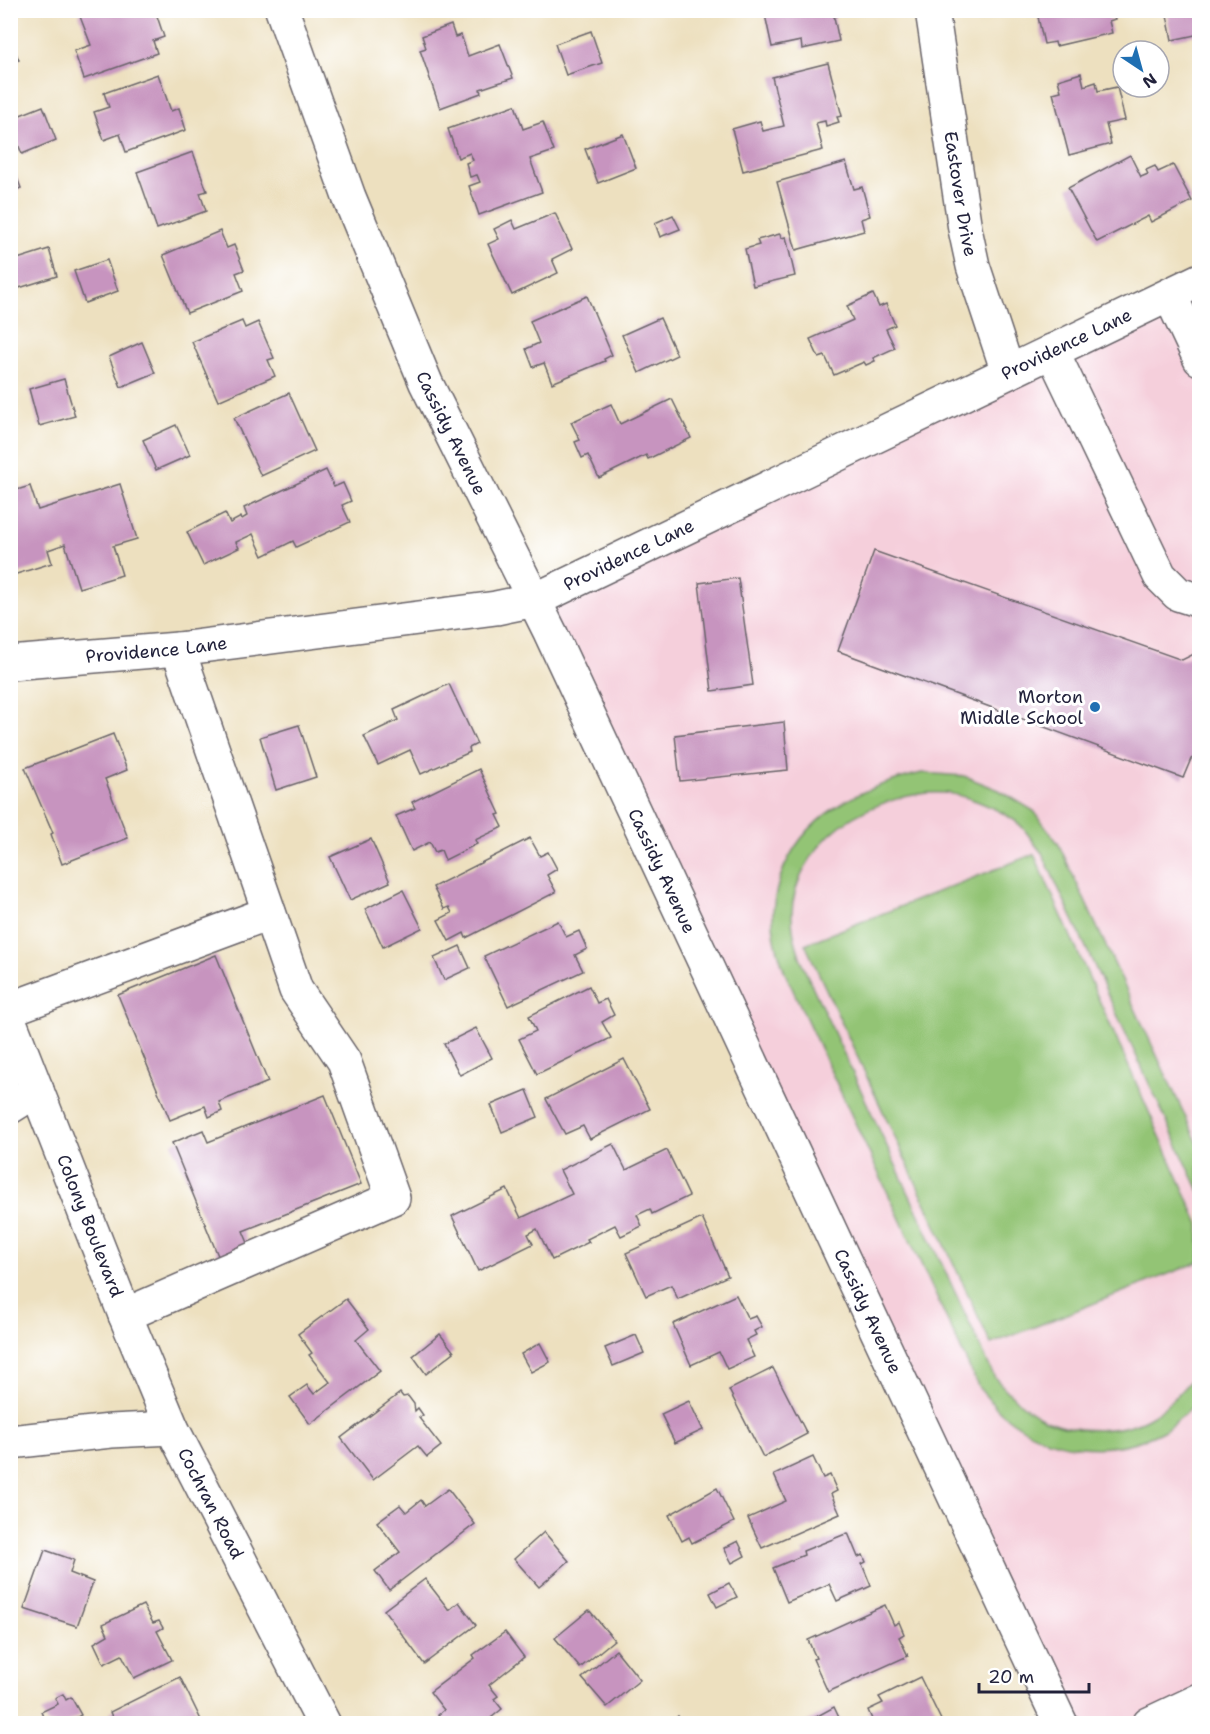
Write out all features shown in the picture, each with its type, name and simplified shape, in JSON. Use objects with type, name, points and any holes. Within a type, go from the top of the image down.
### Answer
[{"type":"street","name":"Cassidy Avenue","points":[[282,10],[349,197],[426,383],[535,600],[1061,1724]]},
{"type":"street","name":"Eastover Drive","points":[[932,10],[965,229],[973,266],[1008,372]]},
{"type":"street","name":"Providence Lane","points":[[10,663],[178,649],[496,608],[535,600],[1200,280]]},
{"type":"street","points":[[1170,294],[1200,359]]},
{"type":"street","points":[[1052,351],[1160,576],[1178,594],[1200,601]]},
{"type":"street","points":[[125,1315],[393,1198],[344,1061],[296,990],[178,649]]},
{"type":"street","points":[[10,1009],[269,913]]},
{"type":"street","name":"Colony Boulevard","points":[[10,1022],[24,1098],[125,1315],[172,1428]]},
{"type":"street","name":"Cochran Road","points":[[10,1442],[111,1431],[172,1428],[324,1724]]},
{"type":"street","points":[[1149,1724],[1200,1700]]},
{"type":"shaded area","points":[[1199,280],[1199,1723],[1061,1723],[535,600]]},
{"type":"green space","points":[[922,773],[964,776],[999,790],[1034,811],[1058,843],[1199,1146],[1199,1191],[1042,853],[1017,822],[1002,813],[961,796],[931,793],[882,804],[866,810],[840,826],[830,834],[813,855],[795,891],[792,923],[803,966],[995,1378],[1005,1389],[1027,1409],[1053,1423],[1082,1429],[1113,1429],[1142,1421],[1155,1414],[1179,1393],[1199,1369],[1198,1401],[1168,1428],[1143,1440],[1102,1448],[1081,1447],[1041,1437],[1001,1412],[979,1388],[785,973],[774,933],[774,903],[780,878],[790,856],[803,837],[819,820],[856,796],[877,786]]},
{"type":"green space","points":[[1034,854],[1199,1224],[1199,1262],[991,1344],[805,944]]},
{"type":"building","points":[[88,10],[155,10],[164,37],[153,41],[157,53],[84,79],[74,51],[91,45],[79,14]]},
{"type":"building","points":[[439,10],[458,10],[458,11],[442,17]]},
{"type":"building","points":[[764,10],[836,10],[837,16],[834,17],[839,41],[802,49],[801,41],[772,47]]},
{"type":"building","points":[[1047,10],[1112,10],[1115,19],[1109,21],[1112,33],[1056,46],[1055,42],[1044,44],[1038,17],[1048,14]]},
{"type":"building","points":[[1166,10],[1200,10],[1200,34],[1172,40]]},
{"type":"building","points":[[451,25],[455,37],[461,35],[468,56],[500,44],[513,78],[480,89],[481,93],[440,108],[420,50],[426,48],[422,36]]},
{"type":"building","points":[[591,31],[602,63],[566,75],[555,44]]},
{"type":"building","points":[[10,39],[19,60],[10,63]]},
{"type":"building","points":[[828,63],[842,116],[837,117],[839,122],[826,126],[825,121],[816,123],[823,150],[743,171],[732,129],[760,121],[763,131],[784,126],[772,77]]},
{"type":"building","points":[[1081,73],[1084,86],[1096,82],[1098,91],[1111,88],[1111,99],[1120,99],[1125,120],[1106,124],[1111,144],[1069,155],[1053,93],[1061,91],[1058,80]]},
{"type":"building","points":[[158,74],[171,111],[179,108],[186,130],[126,152],[120,134],[104,140],[94,112],[109,107],[104,93]]},
{"type":"building","points":[[515,105],[523,129],[543,122],[554,151],[530,159],[542,192],[479,215],[469,186],[480,182],[477,175],[470,177],[466,163],[473,160],[470,153],[458,158],[448,129]]},
{"type":"building","points":[[43,106],[56,140],[22,154],[10,119]]},
{"type":"building","points":[[623,134],[636,168],[598,183],[585,149]]},
{"type":"building","points":[[193,152],[207,191],[200,193],[206,211],[157,229],[137,172]]},
{"type":"building","points":[[1130,155],[1141,177],[1148,174],[1146,170],[1155,166],[1158,172],[1173,165],[1192,201],[1151,222],[1148,216],[1097,242],[1068,188]]},
{"type":"building","points":[[10,160],[21,188],[10,192]]},
{"type":"building","points":[[846,162],[854,189],[862,187],[870,216],[861,219],[864,231],[796,250],[777,182]]},
{"type":"building","points":[[555,213],[572,249],[552,259],[558,273],[512,295],[488,244],[499,239],[494,229],[512,220],[516,229]]},
{"type":"building","points":[[673,215],[680,229],[660,237],[655,223]]},
{"type":"building","points":[[220,231],[227,248],[234,245],[244,270],[236,273],[243,291],[187,313],[163,255]]},
{"type":"building","points":[[780,234],[781,238],[786,237],[795,276],[753,286],[745,249],[759,245],[757,240]]},
{"type":"building","points":[[49,249],[57,276],[19,288],[11,261]]},
{"type":"building","points":[[107,260],[118,291],[85,303],[74,271]]},
{"type":"building","points":[[873,294],[879,307],[886,304],[895,325],[886,329],[895,348],[873,358],[875,361],[866,365],[864,362],[834,375],[825,356],[819,358],[810,339],[853,320],[847,306]]},
{"type":"building","points":[[587,296],[612,355],[604,359],[605,361],[552,383],[544,363],[533,367],[526,349],[539,343],[530,321]]},
{"type":"building","points":[[660,318],[677,355],[639,373],[622,335]]},
{"type":"building","points":[[242,321],[245,328],[258,322],[274,358],[268,360],[275,376],[218,401],[192,342]]},
{"type":"building","points":[[142,342],[155,373],[121,387],[109,357]]},
{"type":"building","points":[[64,379],[75,416],[39,426],[29,389]]},
{"type":"building","points":[[289,393],[315,451],[261,476],[234,418]]},
{"type":"building","points":[[672,399],[691,438],[648,459],[646,455],[599,478],[588,455],[582,458],[575,442],[580,440],[571,422],[611,404],[620,424]]},
{"type":"building","points":[[176,425],[190,455],[156,470],[143,440]]},
{"type":"building","points":[[326,470],[334,487],[343,483],[351,501],[342,505],[350,522],[296,547],[293,541],[263,556],[253,534],[236,542],[239,548],[203,565],[187,532],[225,513],[230,523],[241,517],[242,519],[247,516],[244,508]]},
{"type":"building","points":[[120,484],[137,539],[113,546],[122,575],[79,588],[65,544],[48,550],[52,563],[10,576],[10,492],[30,486],[38,510]]},
{"type":"building","name":"Morton Middle School","points":[[874,551],[1182,660],[1200,651],[1200,754],[1191,759],[1183,778],[838,651]]},
{"type":"building","points":[[738,578],[753,685],[712,691],[699,583]]},
{"type":"building","points":[[449,684],[477,744],[469,748],[470,752],[421,774],[410,750],[378,765],[364,736],[398,720],[394,710]]},
{"type":"building","points":[[784,722],[788,770],[680,781],[675,735]]},
{"type":"building","points":[[299,725],[316,777],[276,790],[260,737]]},
{"type":"building","points":[[113,734],[127,770],[105,779],[128,838],[62,864],[51,834],[53,833],[25,768]]},
{"type":"building","points":[[479,769],[500,814],[497,815],[503,827],[475,840],[477,844],[445,860],[441,850],[435,852],[430,842],[412,851],[396,816],[415,808],[412,802]]},
{"type":"building","points":[[530,838],[540,856],[548,852],[557,869],[547,875],[556,892],[466,938],[464,933],[449,941],[438,920],[452,913],[449,907],[444,909],[433,887]]},
{"type":"building","points":[[371,839],[390,882],[350,900],[330,857]]},
{"type":"building","points":[[403,890],[422,928],[383,947],[365,909]]},
{"type":"building","points":[[558,921],[566,937],[579,931],[587,949],[575,955],[583,971],[508,1006],[484,956]]},
{"type":"building","points":[[460,946],[470,968],[444,980],[434,958]]},
{"type":"building","points":[[216,955],[268,1082],[219,1102],[222,1111],[209,1117],[205,1106],[170,1120],[118,995]]},
{"type":"building","points":[[589,986],[597,1003],[606,999],[614,1015],[602,1022],[611,1038],[537,1074],[519,1039],[536,1031],[529,1016]]},
{"type":"building","points":[[476,1028],[492,1058],[460,1075],[444,1044]]},
{"type":"building","points":[[624,1059],[650,1109],[590,1139],[583,1126],[565,1134],[546,1099]]},
{"type":"building","points":[[527,1090],[538,1117],[502,1132],[491,1105]]},
{"type":"building","points":[[325,1095],[361,1184],[243,1231],[251,1250],[221,1263],[172,1143],[203,1130],[208,1142]]},
{"type":"building","points":[[613,1144],[626,1170],[667,1150],[689,1196],[652,1214],[650,1209],[637,1215],[642,1226],[621,1236],[615,1225],[587,1239],[589,1242],[552,1260],[537,1229],[528,1234],[533,1244],[478,1271],[452,1216],[507,1189],[521,1218],[572,1194],[560,1170]]},
{"type":"building","points":[[702,1218],[728,1276],[678,1299],[671,1285],[646,1296],[626,1253]]},
{"type":"building","points":[[736,1295],[748,1319],[756,1316],[762,1327],[754,1331],[756,1335],[746,1340],[754,1357],[727,1369],[719,1352],[691,1365],[673,1324]]},
{"type":"building","points":[[346,1299],[369,1329],[356,1340],[380,1371],[310,1424],[290,1397],[307,1385],[314,1394],[330,1382],[309,1355],[312,1353],[298,1334]]},
{"type":"building","points":[[440,1334],[454,1352],[426,1374],[413,1356]]},
{"type":"building","points":[[636,1335],[644,1353],[613,1366],[605,1348]]},
{"type":"building","points":[[540,1343],[550,1362],[531,1372],[521,1354]]},
{"type":"building","points":[[773,1368],[807,1434],[763,1457],[729,1390]]},
{"type":"building","points":[[400,1393],[403,1397],[408,1396],[414,1404],[415,1411],[418,1408],[423,1415],[419,1418],[441,1446],[427,1457],[418,1446],[373,1480],[341,1438]]},
{"type":"building","points":[[689,1401],[703,1430],[675,1443],[661,1414]]},
{"type":"building","points":[[813,1457],[823,1478],[830,1475],[837,1491],[831,1494],[840,1514],[762,1548],[748,1518],[786,1501],[774,1475]]},
{"type":"building","points":[[717,1488],[734,1522],[692,1543],[689,1537],[682,1541],[669,1515]]},
{"type":"building","points":[[448,1489],[475,1524],[389,1590],[375,1571],[400,1552],[377,1522],[400,1505],[406,1512],[421,1500],[425,1506]]},
{"type":"building","points":[[544,1532],[569,1561],[539,1587],[514,1559]]},
{"type":"building","points":[[848,1533],[858,1557],[863,1555],[866,1562],[862,1564],[871,1586],[837,1601],[829,1584],[787,1602],[773,1568],[804,1555],[803,1551]]},
{"type":"building","points":[[738,1541],[745,1556],[732,1563],[724,1548]]},
{"type":"building","points":[[45,1550],[74,1560],[70,1573],[93,1582],[77,1626],[24,1609]]},
{"type":"building","points":[[425,1579],[449,1610],[459,1602],[476,1625],[424,1664],[384,1610]]},
{"type":"building","points":[[729,1583],[737,1597],[717,1607],[710,1593]]},
{"type":"building","points":[[143,1605],[153,1623],[159,1621],[163,1628],[157,1631],[172,1660],[134,1678],[122,1655],[104,1664],[94,1643],[108,1635],[103,1624]]},
{"type":"building","points":[[885,1605],[894,1625],[899,1622],[904,1634],[899,1637],[908,1656],[828,1692],[813,1659],[816,1658],[808,1640]]},
{"type":"building","points":[[589,1610],[614,1640],[580,1668],[555,1638]]},
{"type":"building","points":[[10,1619],[16,1652],[10,1653]]},
{"type":"building","points":[[505,1632],[524,1657],[489,1685],[498,1696],[494,1699],[502,1709],[486,1722],[487,1724],[445,1724],[438,1715],[444,1710],[430,1692],[475,1658],[473,1655]]},
{"type":"building","points":[[616,1650],[640,1680],[607,1707],[582,1678]]},
{"type":"building","points":[[180,1677],[203,1724],[115,1724],[110,1712]]},
{"type":"building","points":[[920,1677],[943,1724],[874,1724],[868,1710],[883,1703],[879,1697]]},
{"type":"building","points":[[63,1694],[66,1700],[71,1697],[81,1715],[65,1724],[47,1724],[41,1712],[58,1704],[55,1698]]},
{"type":"building","points":[[834,1707],[842,1724],[803,1724]]},
{"type":"building","points":[[678,1716],[684,1724],[670,1724]]},
{"type":"place","name":"Morton Middle School","points":[[1095,707]]}]
